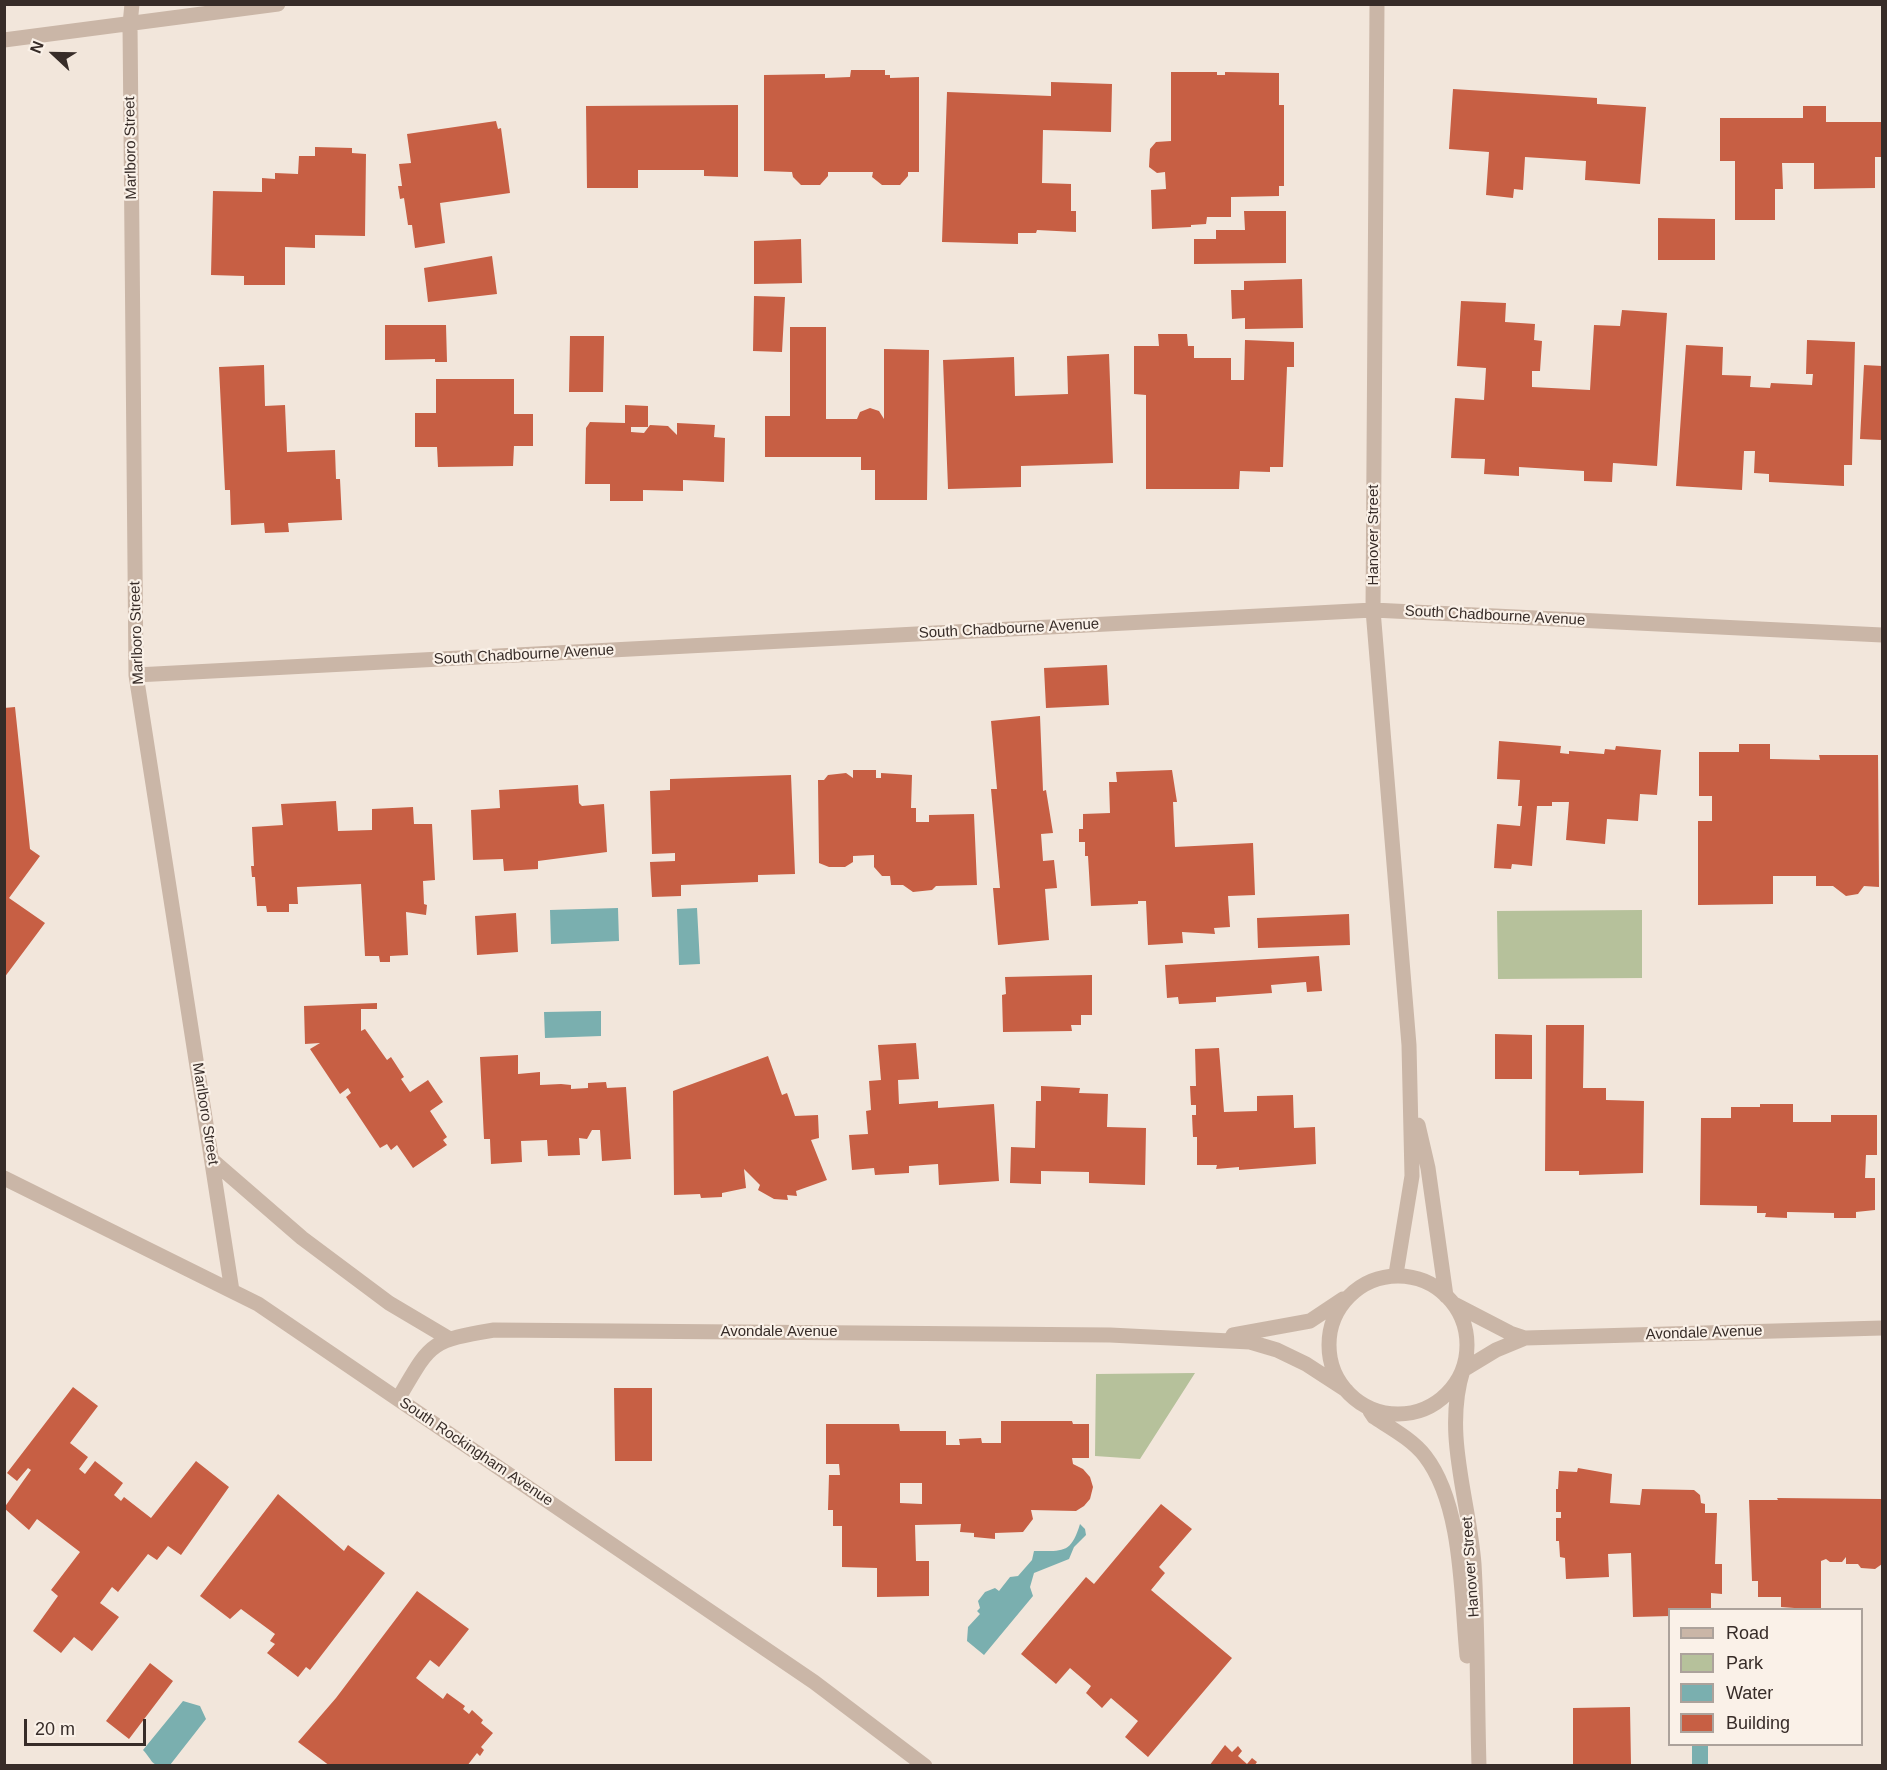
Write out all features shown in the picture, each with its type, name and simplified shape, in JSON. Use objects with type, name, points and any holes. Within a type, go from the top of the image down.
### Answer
[{"type":"street","name":"Marlboro Street","points":[[132,4],[130,24],[136,675],[232,1291]]},
{"type":"street","points":[[4,40],[278,4]]},
{"type":"street","name":"Hanover Street","points":[[1377,4],[1373,610],[1409,1063],[1412,1176],[1396,1274],[1373,1281],[1353,1293],[1335,1317],[1329,1348],[1336,1377],[1346,1390],[1368,1408],[1374,1417],[1426,1457],[1446,1500],[1454,1530],[1479,1766]]},
{"type":"street","name":"South Chadbourne Avenue","points":[[136,675],[1373,610],[1882,635]]},
{"type":"street","name":"Hanover Street","points":[[1409,1063],[1450,1300],[1464,1324],[1468,1347],[1456,1393],[1454,1419],[1474,1564],[1479,1766]]},
{"type":"street","points":[[212,1160],[302,1238],[372,1290],[448,1338]]},
{"type":"street","name":"South Rockingham Avenue","points":[[4,1178],[258,1304],[814,1682],[925,1766]]},
{"type":"street","points":[[1396,1274],[1417,1278],[1450,1300]]},
{"type":"street","name":"Avondale Avenue","points":[[1192,1339],[1250,1333],[1310,1321],[1353,1293]]},
{"type":"street","name":"Avondale Avenue","points":[[1450,1300],[1510,1333],[1525,1338],[1882,1328]]},
{"type":"street","name":"Avondale Avenue","points":[[398,1399],[426,1352],[448,1338],[494,1330],[1110,1335],[1250,1342],[1277,1350],[1306,1364],[1346,1390]]},
{"type":"street","name":"Avondale Avenue","points":[[1463,1370],[1496,1350],[1525,1338]]},
{"type":"street","name":"Hanover Street","points":[[1368,1408],[1392,1415],[1413,1413],[1434,1405],[1451,1389],[1463,1370]]},
{"type":"green space","points":[[1642,910],[1642,978],[1498,979],[1497,911]]},
{"type":"green space","points":[[1195,1373],[1140,1459],[1095,1456],[1096,1374]]},
{"type":"water","points":[[618,908],[619,941],[551,944],[550,910]]},
{"type":"water","points":[[697,908],[700,964],[679,965],[677,909]]},
{"type":"water","points":[[601,1011],[601,1036],[545,1038],[544,1012]]},
{"type":"water","points":[[1080,1524],[1085,1529],[1086,1535],[1074,1547],[1069,1559],[1034,1573],[1030,1587],[1033,1596],[984,1655],[967,1641],[968,1627],[980,1614],[977,1611],[980,1608],[978,1601],[985,1592],[995,1588],[999,1591],[1010,1577],[1018,1576],[1032,1560],[1034,1551],[1059,1550],[1069,1546]]},
{"type":"water","points":[[183,1701],[200,1706],[206,1719],[170,1765],[155,1764],[143,1750]]},
{"type":"water","points":[[1692,1746],[1708,1746],[1708,1765],[1692,1765]]},
{"type":"building","points":[[851,70],[885,70],[885,75],[890,75],[890,78],[919,77],[919,172],[908,172],[908,176],[900,185],[882,185],[872,177],[873,172],[828,172],[828,176],[820,185],[801,185],[793,177],[792,172],[764,171],[764,75],[825,74],[825,78],[850,77]]},
{"type":"building","points":[[1171,72],[1217,72],[1217,75],[1225,75],[1225,72],[1279,73],[1279,105],[1284,105],[1284,186],[1279,186],[1279,196],[1231,197],[1231,217],[1207,217],[1206,224],[1191,225],[1191,227],[1152,229],[1151,190],[1166,189],[1165,172],[1157,173],[1149,167],[1150,149],[1156,142],[1171,141]]},
{"type":"building","points":[[1051,82],[1112,84],[1111,132],[1043,130],[1042,183],[1071,184],[1071,211],[1076,211],[1076,232],[1037,230],[1036,233],[1018,233],[1018,244],[942,242],[947,92],[1051,96]]},
{"type":"building","points":[[1453,89],[1597,98],[1597,104],[1646,107],[1640,184],[1585,180],[1586,161],[1525,157],[1523,190],[1514,189],[1513,198],[1486,195],[1489,152],[1449,149]]},
{"type":"building","points":[[738,105],[738,177],[704,176],[704,170],[638,170],[638,188],[587,188],[586,106]]},
{"type":"building","points":[[1803,106],[1826,106],[1826,122],[1882,122],[1882,157],[1875,157],[1875,188],[1814,189],[1814,163],[1782,163],[1783,189],[1775,189],[1775,220],[1735,220],[1735,161],[1720,161],[1720,118],[1803,118]]},
{"type":"building","points":[[496,121],[498,129],[501,128],[510,193],[440,203],[445,243],[415,248],[412,225],[408,225],[404,198],[400,199],[398,186],[402,186],[399,164],[411,163],[407,134]]},
{"type":"building","points":[[315,147],[352,148],[352,153],[366,154],[365,236],[315,235],[315,248],[285,247],[285,285],[244,285],[244,276],[211,275],[213,191],[262,192],[262,178],[275,179],[275,173],[298,174],[299,156],[315,156]]},
{"type":"building","points":[[1244,211],[1286,211],[1286,263],[1194,264],[1194,239],[1216,239],[1216,230],[1245,230]]},
{"type":"building","points":[[1658,218],[1715,219],[1715,260],[1658,260]]},
{"type":"building","points":[[801,239],[802,283],[754,284],[754,241]]},
{"type":"building","points":[[492,256],[497,294],[428,302],[424,268]]},
{"type":"building","points":[[1302,279],[1303,328],[1245,329],[1245,318],[1232,319],[1231,290],[1244,290],[1244,281]]},
{"type":"building","points":[[754,296],[785,297],[782,352],[753,351]]},
{"type":"building","points":[[1461,301],[1506,303],[1505,322],[1535,324],[1534,340],[1542,341],[1540,371],[1532,371],[1532,387],[1590,390],[1594,325],[1620,326],[1622,310],[1667,313],[1657,466],[1613,463],[1612,482],[1584,481],[1584,471],[1519,467],[1519,476],[1484,474],[1485,459],[1451,458],[1455,398],[1484,400],[1486,368],[1457,366]]},
{"type":"building","points":[[385,325],[446,325],[447,362],[435,362],[435,359],[385,360]]},
{"type":"building","points":[[790,327],[826,327],[826,419],[857,419],[860,412],[870,408],[879,411],[884,419],[884,349],[929,350],[927,500],[875,500],[875,470],[861,470],[861,457],[765,457],[765,416],[790,416]]},
{"type":"building","points":[[1158,334],[1187,334],[1188,346],[1194,346],[1194,358],[1231,358],[1231,380],[1244,380],[1245,340],[1294,342],[1294,367],[1287,367],[1283,467],[1270,467],[1270,472],[1240,471],[1239,489],[1146,489],[1146,395],[1134,394],[1134,346],[1159,346]]},
{"type":"building","points":[[570,336],[604,336],[603,392],[569,392]]},
{"type":"building","points":[[1807,340],[1855,342],[1852,465],[1844,465],[1844,486],[1769,482],[1769,474],[1754,473],[1755,451],[1744,451],[1742,490],[1676,486],[1686,345],[1723,347],[1722,375],[1751,376],[1750,387],[1770,388],[1771,383],[1812,385],[1813,374],[1806,374]]},
{"type":"building","points":[[1109,354],[1113,463],[1021,466],[1021,487],[948,489],[943,360],[1014,357],[1015,396],[1068,394],[1067,356]]},
{"type":"building","points":[[264,365],[265,406],[285,405],[287,452],[335,450],[336,479],[340,479],[342,520],[288,523],[289,532],[265,533],[264,523],[231,525],[230,490],[225,490],[219,367]]},
{"type":"building","points":[[1864,365],[1882,366],[1882,440],[1860,439]]},
{"type":"building","points":[[436,379],[514,379],[514,414],[533,414],[533,446],[514,446],[513,466],[438,467],[437,447],[415,447],[415,413],[436,413]]},
{"type":"building","points":[[625,405],[648,406],[648,427],[631,427],[631,432],[644,433],[650,425],[668,426],[677,435],[677,423],[715,425],[714,437],[725,438],[724,482],[683,480],[683,491],[643,490],[643,501],[610,501],[610,484],[585,484],[586,428],[590,422],[625,423]]},
{"type":"building","points":[[1107,665],[1109,705],[1046,708],[1044,668]]},
{"type":"building","points":[[15,707],[30,849],[40,856],[9,898],[45,923],[4,978],[4,708]]},
{"type":"building","points":[[1040,716],[1043,791],[1046,790],[1053,833],[1041,834],[1043,861],[1054,860],[1057,888],[1045,889],[1049,940],[998,945],[993,888],[1000,888],[991,789],[997,789],[991,721]]},
{"type":"building","points":[[1499,741],[1561,746],[1560,753],[1569,754],[1569,751],[1604,754],[1605,749],[1615,750],[1616,746],[1661,750],[1657,795],[1640,794],[1638,821],[1607,819],[1605,844],[1566,840],[1569,802],[1552,802],[1552,806],[1537,806],[1532,866],[1512,864],[1511,869],[1494,868],[1497,824],[1520,826],[1522,806],[1518,806],[1520,780],[1497,779]]},
{"type":"building","points":[[1739,744],[1770,744],[1770,759],[1820,760],[1819,755],[1878,755],[1879,887],[1864,886],[1858,894],[1846,896],[1833,886],[1816,886],[1816,876],[1773,876],[1773,904],[1698,905],[1698,821],[1712,821],[1712,796],[1699,796],[1699,752],[1739,752]]},
{"type":"building","points":[[853,770],[876,770],[876,778],[881,778],[881,773],[912,775],[911,808],[916,808],[916,822],[929,822],[929,815],[974,814],[977,885],[936,886],[932,890],[913,892],[903,885],[891,885],[890,876],[882,876],[874,867],[874,855],[853,856],[853,862],[845,867],[829,867],[819,863],[818,780],[824,780],[828,775],[846,773],[853,778]]},
{"type":"building","points":[[1172,770],[1177,802],[1173,802],[1175,847],[1253,843],[1255,895],[1228,896],[1230,927],[1214,928],[1215,934],[1182,932],[1183,943],[1148,945],[1146,901],[1138,901],[1138,904],[1091,906],[1088,856],[1085,856],[1085,842],[1079,842],[1079,829],[1083,829],[1083,814],[1110,813],[1109,782],[1117,782],[1116,772]]},
{"type":"building","points":[[791,775],[795,874],[758,875],[758,882],[681,885],[681,896],[652,897],[650,862],[675,861],[675,853],[652,854],[650,791],[670,790],[670,779]]},
{"type":"building","points":[[578,785],[579,803],[582,806],[604,804],[607,852],[538,861],[538,869],[504,871],[503,859],[473,860],[471,810],[500,808],[499,790]]},
{"type":"building","points":[[336,801],[338,831],[372,830],[372,809],[413,807],[414,824],[432,824],[435,880],[423,881],[424,904],[427,905],[426,915],[406,912],[408,955],[390,956],[390,962],[380,962],[379,956],[365,956],[361,884],[297,887],[298,904],[289,904],[289,912],[267,912],[266,906],[257,906],[255,877],[252,877],[251,866],[254,866],[252,827],[283,825],[281,804]]},
{"type":"building","points":[[516,913],[518,952],[477,955],[475,916]]},
{"type":"building","points":[[1349,914],[1350,945],[1258,948],[1257,918]]},
{"type":"building","points":[[1319,956],[1322,991],[1307,992],[1306,982],[1271,985],[1272,993],[1216,997],[1216,1002],[1179,1004],[1178,997],[1167,998],[1165,965]]},
{"type":"building","points":[[1092,975],[1092,1015],[1081,1015],[1081,1025],[1071,1025],[1072,1031],[1003,1032],[1002,995],[1006,994],[1005,977]]},
{"type":"building","points":[[377,1003],[377,1009],[361,1009],[361,1031],[365,1029],[387,1060],[391,1057],[404,1077],[401,1079],[410,1092],[428,1080],[443,1102],[430,1111],[447,1137],[443,1140],[447,1145],[413,1168],[397,1145],[391,1150],[387,1144],[380,1148],[346,1097],[351,1093],[348,1088],[340,1094],[310,1049],[320,1043],[305,1044],[304,1006]]},
{"type":"building","points":[[1546,1025],[1584,1025],[1583,1088],[1606,1088],[1606,1100],[1644,1101],[1643,1173],[1579,1175],[1579,1171],[1545,1171]]},
{"type":"building","points":[[1495,1034],[1532,1035],[1532,1079],[1495,1079]]},
{"type":"building","points":[[916,1043],[919,1079],[898,1080],[899,1104],[938,1101],[938,1108],[994,1104],[999,1181],[939,1185],[938,1164],[909,1166],[909,1173],[875,1175],[874,1168],[852,1170],[849,1135],[868,1134],[866,1111],[871,1110],[869,1081],[881,1080],[878,1045]]},
{"type":"building","points":[[1219,1048],[1224,1112],[1257,1111],[1257,1096],[1293,1095],[1294,1128],[1315,1127],[1316,1164],[1239,1170],[1239,1167],[1216,1169],[1217,1165],[1197,1165],[1197,1137],[1193,1137],[1192,1115],[1196,1115],[1196,1105],[1191,1105],[1190,1086],[1196,1086],[1195,1049]]},
{"type":"building","points":[[518,1055],[518,1074],[540,1072],[540,1085],[571,1085],[571,1089],[588,1088],[588,1083],[606,1082],[607,1088],[626,1087],[631,1159],[602,1161],[600,1130],[592,1130],[587,1139],[579,1138],[580,1155],[548,1156],[547,1140],[521,1141],[522,1162],[491,1164],[490,1139],[484,1139],[480,1057]]},
{"type":"building","points":[[768,1056],[782,1095],[787,1093],[795,1116],[818,1115],[819,1138],[811,1140],[827,1180],[796,1191],[797,1196],[787,1195],[788,1200],[774,1199],[758,1190],[760,1185],[744,1169],[746,1188],[722,1193],[722,1197],[701,1198],[700,1194],[674,1195],[673,1091]]},
{"type":"building","points":[[1041,1086],[1080,1088],[1079,1093],[1108,1094],[1107,1127],[1146,1128],[1145,1185],[1089,1183],[1089,1172],[1041,1171],[1041,1184],[1010,1183],[1011,1147],[1035,1148],[1036,1101],[1041,1101]]},
{"type":"building","points":[[1760,1104],[1793,1104],[1793,1122],[1831,1122],[1831,1115],[1877,1115],[1877,1155],[1866,1155],[1865,1178],[1875,1178],[1875,1210],[1856,1212],[1856,1218],[1834,1218],[1834,1213],[1787,1212],[1787,1218],[1765,1217],[1766,1213],[1757,1213],[1757,1206],[1700,1205],[1701,1118],[1731,1118],[1731,1107],[1760,1107]]},
{"type":"building","points":[[73,1387],[98,1406],[70,1443],[88,1457],[79,1469],[85,1474],[95,1461],[123,1483],[114,1495],[121,1501],[124,1497],[151,1518],[196,1461],[229,1487],[181,1555],[168,1546],[157,1560],[148,1554],[118,1592],[112,1587],[100,1603],[119,1617],[92,1651],[74,1637],[61,1653],[33,1631],[58,1596],[51,1590],[80,1552],[37,1519],[29,1530],[4,1508],[31,1470],[28,1468],[17,1481],[7,1473]]},
{"type":"building","points":[[614,1388],[652,1388],[652,1461],[615,1461]]},
{"type":"building","points":[[1001,1421],[1072,1421],[1073,1424],[1089,1424],[1089,1458],[1072,1458],[1073,1464],[1083,1469],[1090,1477],[1093,1487],[1090,1499],[1076,1511],[1031,1510],[1033,1519],[1023,1532],[995,1533],[995,1539],[974,1537],[974,1533],[960,1532],[961,1524],[915,1525],[916,1561],[929,1561],[929,1596],[877,1597],[877,1568],[842,1567],[842,1526],[833,1526],[833,1510],[828,1510],[829,1475],[840,1475],[839,1464],[826,1464],[826,1424],[899,1424],[900,1431],[946,1431],[946,1445],[960,1445],[959,1439],[981,1438],[982,1443],[1001,1443]],"holes":[[[900,1483],[922,1483],[922,1504],[900,1503]]]},
{"type":"building","points":[[1578,1468],[1612,1474],[1610,1503],[1640,1505],[1642,1489],[1694,1490],[1700,1495],[1701,1503],[1705,1504],[1705,1513],[1717,1513],[1715,1564],[1722,1564],[1722,1594],[1711,1593],[1711,1608],[1668,1608],[1668,1616],[1633,1617],[1631,1553],[1608,1554],[1609,1577],[1566,1579],[1565,1558],[1560,1557],[1559,1541],[1556,1541],[1556,1518],[1561,1518],[1561,1512],[1556,1512],[1556,1489],[1558,1489],[1559,1471],[1577,1472]]},
{"type":"building","points":[[278,1494],[344,1551],[348,1545],[385,1573],[310,1670],[306,1667],[298,1677],[267,1653],[275,1644],[270,1641],[275,1634],[241,1609],[230,1619],[200,1596]]},
{"type":"building","points":[[1777,1498],[1882,1499],[1882,1564],[1875,1569],[1861,1568],[1858,1564],[1846,1564],[1846,1557],[1842,1562],[1830,1562],[1826,1559],[1821,1561],[1821,1608],[1781,1607],[1781,1597],[1758,1597],[1758,1581],[1752,1581],[1749,1500],[1778,1500]]},
{"type":"building","points":[[1161,1504],[1192,1529],[1159,1567],[1165,1573],[1151,1590],[1232,1658],[1148,1757],[1125,1737],[1138,1721],[1111,1698],[1102,1708],[1086,1693],[1091,1686],[1070,1668],[1056,1684],[1021,1654],[1086,1577],[1094,1584]]},
{"type":"building","points":[[417,1591],[469,1629],[439,1667],[430,1660],[416,1678],[443,1699],[447,1693],[465,1706],[463,1709],[469,1714],[472,1710],[483,1720],[481,1723],[493,1733],[481,1747],[484,1750],[480,1756],[477,1753],[467,1766],[330,1766],[298,1742],[336,1698]]},
{"type":"building","points":[[150,1663],[173,1681],[129,1739],[106,1721]]},
{"type":"building","points":[[1630,1707],[1631,1764],[1573,1766],[1573,1708]]},
{"type":"building","points":[[1225,1745],[1232,1752],[1238,1746],[1242,1751],[1238,1756],[1247,1764],[1252,1758],[1257,1762],[1254,1766],[1209,1766]]}]
